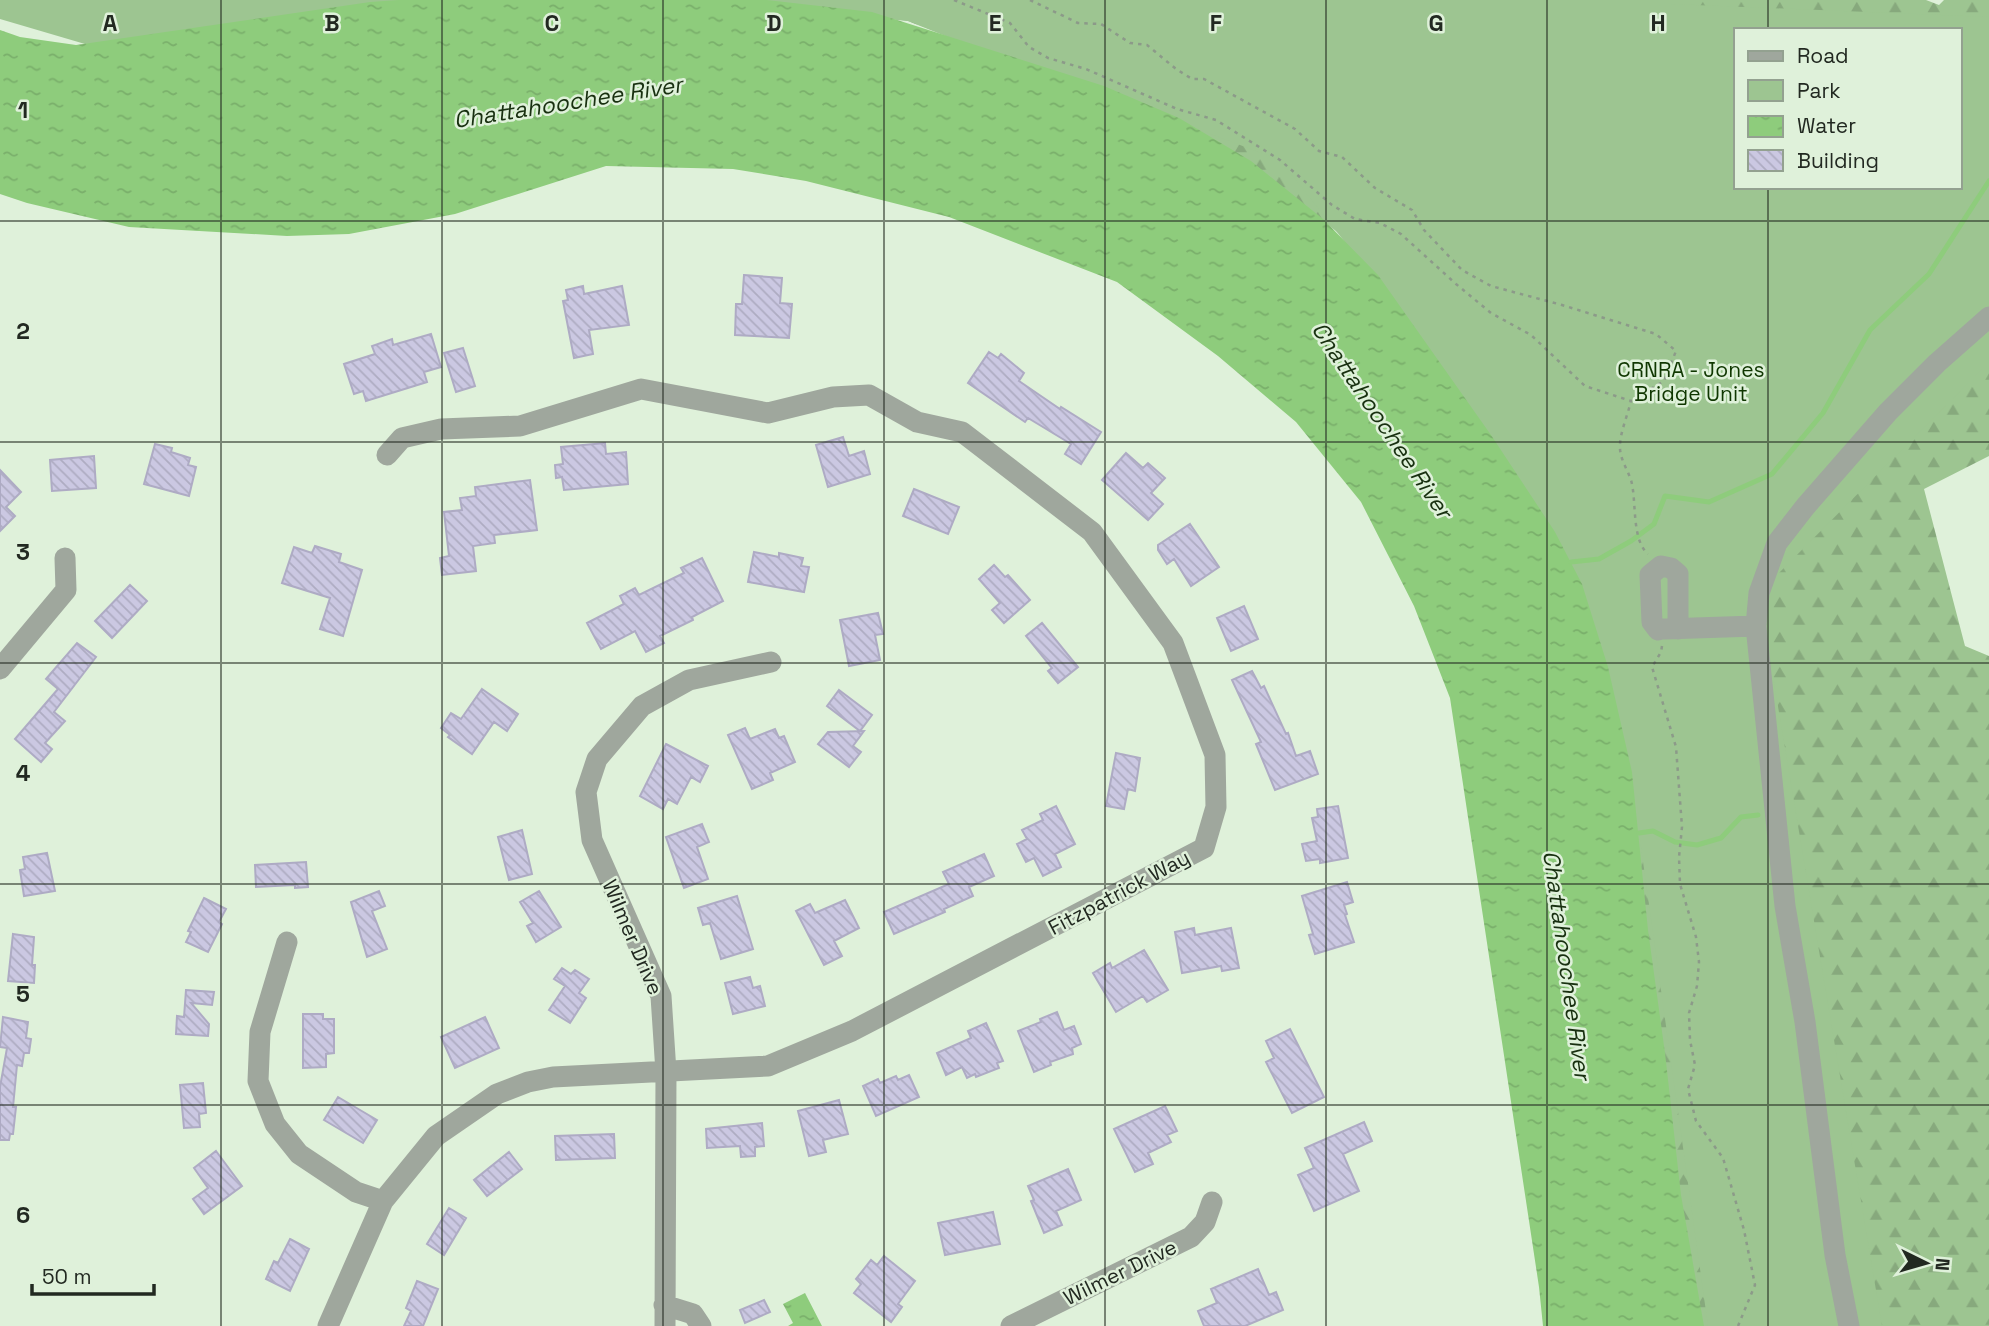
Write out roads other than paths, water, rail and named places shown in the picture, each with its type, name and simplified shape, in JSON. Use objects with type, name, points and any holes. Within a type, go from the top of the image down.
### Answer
[{"type":"street","points":[[1849,1326],[1835,1255],[1805,1022],[1785,906],[1756,626],[1759,593],[1777,543],[1805,507],[1888,412],[1937,363],[1989,317]]},
{"type":"street","name":"Fitzpatrick Way","points":[[328,1326],[383,1201],[436,1136],[497,1094],[553,1077],[768,1066],[840,1036],[1204,848],[1216,807],[1215,755],[1173,643],[1092,532],[962,432],[917,422],[869,394],[833,397],[768,412],[641,390],[520,426],[441,429],[402,438],[387,455]]},
{"type":"street","points":[[0,669],[66,590],[65,558]]},
{"type":"street","points":[[1663,629],[1756,626]]},
{"type":"street","name":"Wilmer Drive","points":[[665,1315],[666,1072],[660,996],[592,840],[586,792],[597,759],[642,706],[689,680],[771,662]]},
{"type":"street","points":[[287,942],[260,1032],[258,1082],[275,1124],[299,1154],[356,1192],[383,1201]]},
{"type":"street","name":"Wilmer Drive","points":[[1011,1326],[1191,1237],[1205,1222],[1212,1202]]},
{"type":"street","points":[[665,1315],[693,1314],[701,1326]]},
{"type":"water","name":"Chattahoochee River","points":[[398,0],[767,0],[872,12],[1104,86],[1179,118],[1251,161],[1323,219],[1378,275],[1491,435],[1555,532],[1582,584],[1608,667],[1632,772],[1648,930],[1681,1195],[1704,1326],[1543,1326],[1450,698],[1414,606],[1361,502],[1296,422],[1218,356],[1117,282],[949,217],[806,181],[733,169],[606,166],[455,214],[349,234],[287,236],[129,227],[0,194],[0,30],[20,37],[76,45]]},
{"type":"water","points":[[805,1293],[822,1326],[788,1326],[793,1323],[783,1304]]},
{"type":"waterway","points":[[1571,562],[1599,559],[1631,541],[1654,524],[1665,496],[1709,502],[1772,474],[1823,413],[1870,330],[1929,274],[1989,181]]},
{"type":"waterway","points":[[1639,833],[1653,831],[1675,842],[1697,845],[1721,838],[1741,817],[1758,815]]},
{"type":"park label","name":"CRNRA - Jones Bridge Unit","points":[[1691,381]]}]
